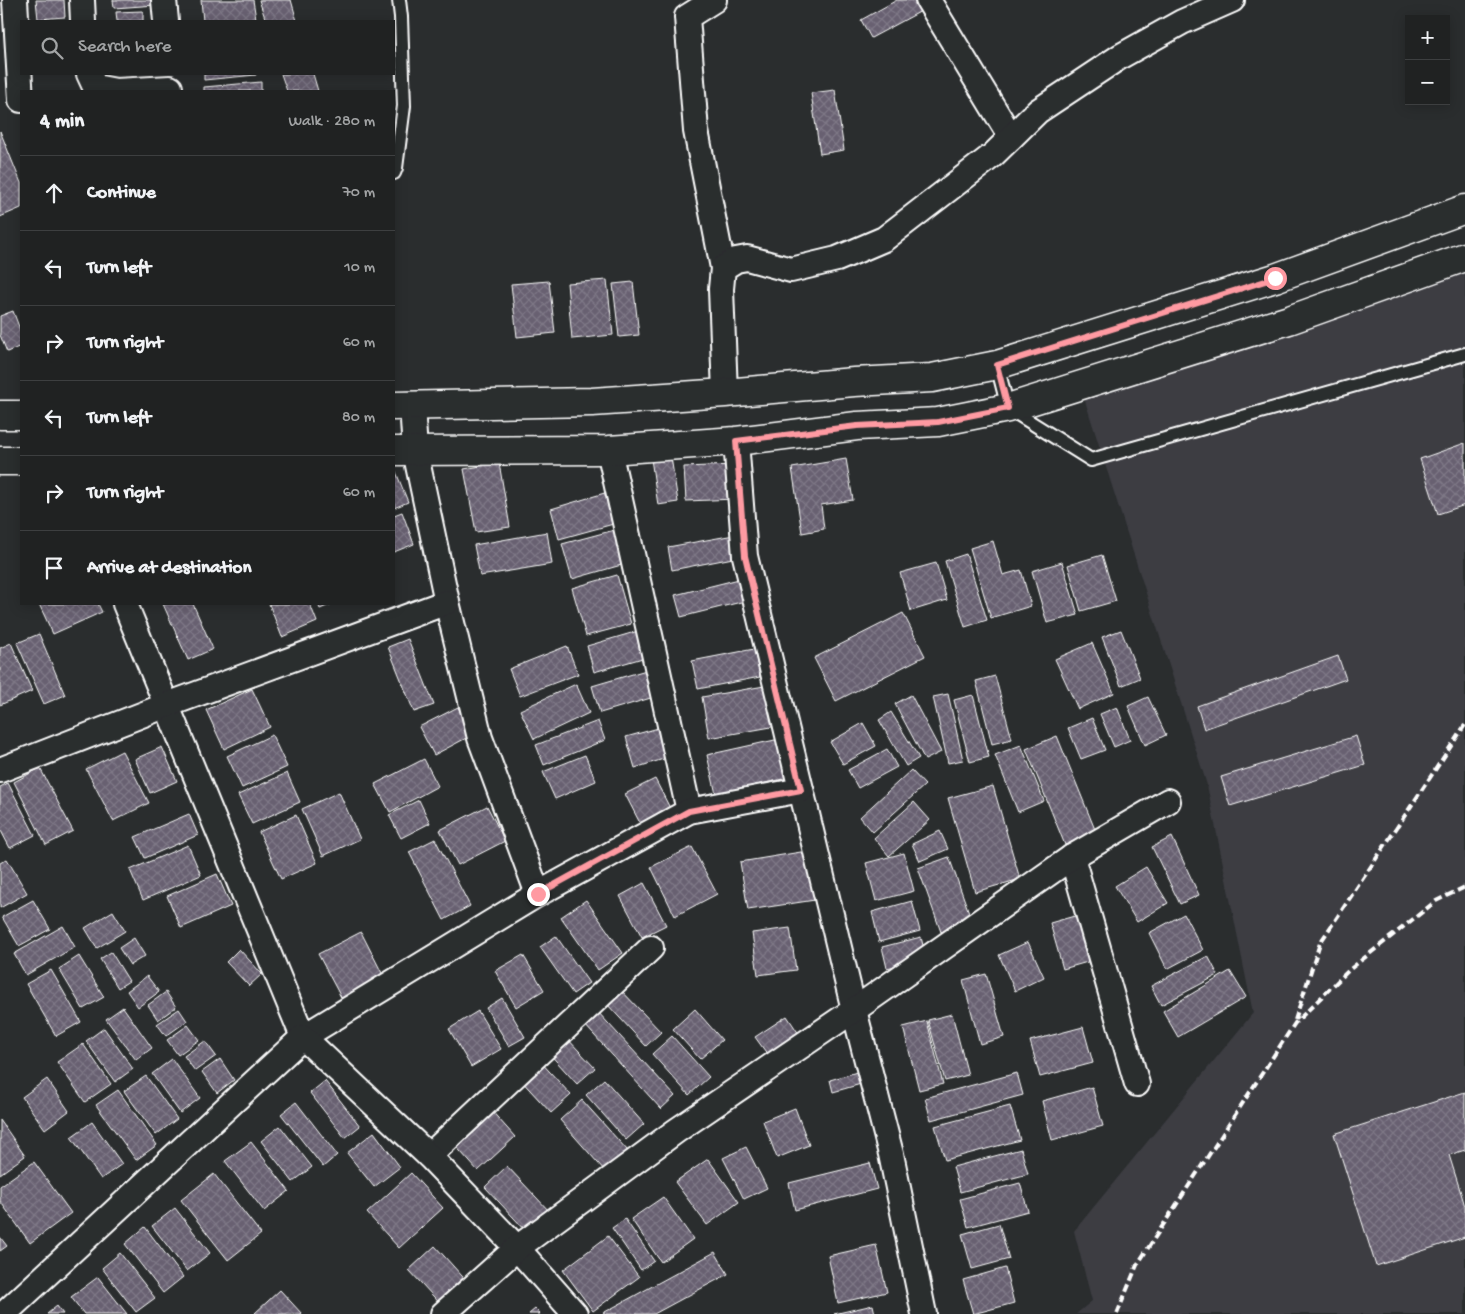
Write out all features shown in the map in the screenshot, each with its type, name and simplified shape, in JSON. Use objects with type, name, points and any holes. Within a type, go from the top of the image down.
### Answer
[{"type":"street","points":[[15,0],[20,90]]},
{"type":"street","points":[[82,0],[83,20]]},
{"type":"street","points":[[164,0],[166,20]]},
{"type":"street","points":[[714,0],[687,17],[696,131],[723,268],[725,393]]},
{"type":"street","points":[[928,0],[1011,137]]},
{"type":"street","points":[[723,268],[736,260],[747,258],[791,270],[837,259],[884,239],[993,155],[1038,110],[1121,56],[1182,22],[1232,0]]},
{"type":"street","points":[[90,75],[96,88],[109,90]]},
{"type":"street","points":[[124,90],[170,84]]},
{"type":"street","points":[[538,894],[480,738],[447,602],[404,451],[403,406],[592,402],[854,382],[932,378],[997,365],[1275,278],[1465,209]]},
{"type":"street","points":[[404,451],[609,450],[736,441],[857,426],[938,422],[1008,408],[1290,320],[1465,257]]},
{"type":"street","points":[[0,415],[20,415]]},
{"type":"street","points":[[736,441],[745,556],[854,1010],[891,1154],[924,1314]]},
{"type":"street","points":[[609,450],[689,811]]},
{"type":"street","points":[[0,461],[20,461]]},
{"type":"street","points":[[0,770],[167,705],[447,602]]},
{"type":"street","points":[[125,605],[303,1037],[429,1156],[517,1248],[575,1314]]},
{"type":"street","points":[[4,1314],[303,1037],[538,894],[689,811],[801,790]]},
{"type":"street","points":[[442,1314],[517,1248],[676,1131],[854,1010],[1072,857],[1168,801]]},
{"type":"street","points":[[1072,857],[1137,1084]]},
{"type":"street","points":[[429,1156],[650,948]]},
{"type":"lane","points":[[395,170],[404,106],[402,17],[399,0]]},
{"type":"lane","points":[[997,365],[1008,408],[1091,460],[1465,354]]},
{"type":"shaded area","points":[[1465,261],[1465,1314],[1076,1314],[1092,1301],[1074,1231],[1253,1013],[1207,785],[1079,382]]},
{"type":"building","points":[[36,0],[64,0],[65,17],[38,19]]},
{"type":"building","points":[[113,0],[155,0],[156,5],[114,8]]},
{"type":"building","points":[[201,0],[253,0],[256,19],[203,20]]},
{"type":"building","points":[[259,0],[291,0],[297,20],[266,20]]},
{"type":"building","points":[[897,0],[922,0],[927,8],[871,38],[861,20]]},
{"type":"building","points":[[143,11],[143,20],[117,20],[116,12]]},
{"type":"building","points":[[204,75],[256,75],[204,80]]},
{"type":"building","points":[[281,75],[313,75],[318,90],[287,90]]},
{"type":"building","points":[[261,82],[261,90],[204,90],[204,87]]},
{"type":"building","points":[[835,90],[844,150],[820,154],[811,93]]},
{"type":"building","points":[[0,131],[20,181],[20,208],[0,217]]},
{"type":"building","points":[[607,280],[613,335],[572,339],[567,283]]},
{"type":"building","points":[[549,281],[555,333],[517,337],[511,284]]},
{"type":"building","points":[[633,282],[639,335],[619,337],[613,284]]},
{"type":"building","points":[[13,311],[20,329],[20,346],[7,352],[0,335],[0,316]]},
{"type":"building","points":[[1465,443],[1465,505],[1438,514],[1420,459]]},
{"type":"building","points":[[671,457],[678,502],[658,505],[651,459]]},
{"type":"building","points":[[846,459],[853,500],[821,505],[824,529],[802,533],[792,468]]},
{"type":"building","points":[[499,463],[510,527],[476,532],[464,469]]},
{"type":"building","points":[[734,465],[736,499],[686,501],[684,467]]},
{"type":"building","points":[[395,470],[408,502],[395,508]]},
{"type":"building","points":[[608,492],[617,523],[559,539],[551,509]]},
{"type":"building","points":[[402,512],[414,544],[395,552],[395,515]]},
{"type":"building","points":[[622,528],[632,562],[572,579],[562,544]]},
{"type":"building","points":[[547,532],[552,564],[480,576],[474,545]]},
{"type":"building","points":[[734,535],[738,557],[672,570],[668,547]]},
{"type":"building","points":[[993,541],[1003,575],[1021,570],[1031,606],[991,618],[970,548]]},
{"type":"building","points":[[966,554],[987,620],[965,627],[945,561]]},
{"type":"building","points":[[1102,555],[1116,601],[1081,611],[1068,565]]},
{"type":"building","points":[[1062,562],[1078,615],[1047,623],[1032,571]]},
{"type":"building","points":[[936,563],[947,600],[911,611],[900,573]]},
{"type":"building","points":[[617,575],[631,624],[586,636],[572,588]]},
{"type":"building","points":[[743,578],[749,600],[681,617],[675,595]]},
{"type":"building","points":[[39,605],[98,605],[102,612],[53,634]]},
{"type":"building","points":[[163,605],[193,605],[213,649],[188,660]]},
{"type":"building","points":[[269,605],[310,605],[317,622],[282,637]]},
{"type":"building","points":[[318,605],[330,605],[320,609]]},
{"type":"building","points":[[903,613],[925,656],[836,701],[814,658]]},
{"type":"building","points":[[645,629],[653,655],[594,672],[587,646]]},
{"type":"building","points":[[1121,630],[1140,678],[1121,686],[1102,637]]},
{"type":"building","points":[[39,634],[65,695],[44,704],[17,643]]},
{"type":"building","points":[[408,639],[434,705],[414,712],[388,647]]},
{"type":"building","points":[[11,643],[32,691],[0,705],[0,648]]},
{"type":"building","points":[[1092,643],[1114,693],[1078,709],[1055,659]]},
{"type":"building","points":[[567,646],[578,674],[520,696],[509,669]]},
{"type":"building","points":[[754,649],[760,677],[698,689],[692,661]]},
{"type":"building","points":[[1338,656],[1346,679],[1204,729],[1197,706]]},
{"type":"building","points":[[653,668],[661,695],[600,713],[592,686]]},
{"type":"building","points":[[995,676],[1012,739],[992,744],[976,681]]},
{"type":"building","points":[[576,684],[589,713],[534,739],[520,710]]},
{"type":"building","points":[[770,685],[777,726],[709,738],[702,697]]},
{"type":"building","points":[[252,689],[270,727],[224,749],[206,710]]},
{"type":"building","points":[[948,694],[963,760],[948,763],[933,697]]},
{"type":"building","points":[[911,695],[941,752],[925,760],[895,704]]},
{"type":"building","points":[[973,695],[989,757],[970,762],[954,700]]},
{"type":"building","points":[[1148,697],[1166,735],[1145,745],[1128,706]]},
{"type":"building","points":[[458,707],[472,735],[434,755],[419,727]]},
{"type":"building","points":[[1117,707],[1130,740],[1114,747],[1100,714]]},
{"type":"building","points":[[891,712],[919,758],[906,766],[879,720]]},
{"type":"building","points":[[1092,718],[1105,750],[1081,759],[1068,728]]},
{"type":"building","points":[[598,721],[605,740],[544,765],[536,745]]},
{"type":"building","points":[[863,723],[876,746],[843,764],[830,742]]},
{"type":"building","points":[[662,727],[670,757],[635,768],[626,737]]},
{"type":"building","points":[[272,735],[287,767],[242,788],[227,756]]},
{"type":"building","points":[[1057,736],[1096,832],[1065,845],[1026,749]]},
{"type":"building","points":[[1356,736],[1365,765],[1230,806],[1221,777]]},
{"type":"building","points":[[784,738],[792,777],[716,794],[707,755]]},
{"type":"building","points":[[1021,745],[1044,801],[1018,812],[995,755]]},
{"type":"building","points":[[162,747],[177,781],[150,793],[135,759]]},
{"type":"building","points":[[887,749],[897,767],[858,788],[848,770]]},
{"type":"building","points":[[122,751],[149,803],[113,821],[86,769]]},
{"type":"building","points":[[585,755],[596,781],[555,799],[543,772]]},
{"type":"building","points":[[424,759],[438,786],[390,812],[375,784]]},
{"type":"building","points":[[40,768],[73,831],[46,845],[14,782]]},
{"type":"building","points":[[911,770],[925,785],[873,832],[860,817]]},
{"type":"building","points":[[287,773],[300,802],[252,824],[238,795]]},
{"type":"building","points":[[655,779],[672,812],[642,827],[625,794]]},
{"type":"building","points":[[8,783],[35,835],[10,848],[0,829],[0,787]]},
{"type":"building","points":[[993,786],[1020,879],[975,892],[948,798]]},
{"type":"building","points":[[339,792],[360,839],[323,856],[302,809]]},
{"type":"building","points":[[419,800],[430,823],[401,838],[389,815]]},
{"type":"building","points":[[914,802],[930,820],[889,856],[874,838]]},
{"type":"building","points":[[487,806],[505,841],[458,865],[440,830]]},
{"type":"building","points":[[189,814],[198,835],[145,858],[135,837]]},
{"type":"building","points":[[296,815],[317,863],[281,879],[259,832]]},
{"type":"building","points":[[940,831],[948,849],[920,861],[912,844]]},
{"type":"building","points":[[1172,837],[1199,895],[1180,904],[1152,847]]},
{"type":"building","points":[[435,839],[470,906],[444,920],[409,852]]},
{"type":"building","points":[[188,845],[201,875],[143,900],[130,870]]},
{"type":"building","points":[[692,847],[717,894],[675,916],[651,867]]},
{"type":"building","points":[[807,851],[815,900],[748,910],[740,862]]},
{"type":"building","points":[[904,853],[914,891],[876,901],[866,863]]},
{"type":"building","points":[[949,857],[972,921],[941,932],[918,868]]},
{"type":"building","points":[[7,859],[27,893],[0,908],[0,863]]},
{"type":"building","points":[[1146,867],[1168,903],[1137,922],[1115,886]]},
{"type":"building","points":[[217,874],[231,906],[181,928],[167,896]]},
{"type":"building","points":[[644,883],[666,925],[642,937],[620,896]]},
{"type":"building","points":[[33,900],[50,929],[19,946],[2,917]]},
{"type":"building","points":[[586,900],[623,953],[598,970],[561,917]]},
{"type":"building","points":[[912,901],[920,931],[879,942],[872,912]]},
{"type":"building","points":[[113,911],[125,931],[97,948],[85,928]]},
{"type":"building","points":[[1184,914],[1203,950],[1167,969],[1149,933]]},
{"type":"building","points":[[1078,915],[1091,961],[1063,969],[1050,923]]},
{"type":"building","points":[[63,926],[75,947],[26,975],[14,954]]},
{"type":"building","points":[[790,928],[796,970],[758,975],[752,933]]},
{"type":"building","points":[[361,932],[386,981],[344,1003],[318,954]]},
{"type":"building","points":[[556,936],[589,983],[573,994],[540,947]]},
{"type":"building","points":[[921,937],[926,958],[887,968],[882,947]]},
{"type":"building","points":[[134,938],[145,956],[130,965],[119,948]]},
{"type":"building","points":[[1028,942],[1044,977],[1015,991],[999,955]]},
{"type":"building","points":[[239,949],[262,974],[249,986],[226,962]]},
{"type":"building","points":[[111,952],[129,981],[118,988],[100,959]]},
{"type":"building","points":[[523,955],[544,990],[516,1007],[495,971]]},
{"type":"building","points":[[79,956],[104,997],[83,1009],[59,969]]},
{"type":"building","points":[[1208,956],[1218,975],[1161,1005],[1151,986]]},
{"type":"building","points":[[51,970],[81,1022],[56,1036],[26,984]]},
{"type":"building","points":[[1230,971],[1246,997],[1178,1037],[1163,1011]]},
{"type":"building","points":[[986,974],[1004,1037],[980,1044],[963,980]]},
{"type":"building","points":[[147,976],[159,992],[138,1007],[127,991]]},
{"type":"building","points":[[620,989],[661,1032],[646,1046],[606,1003]]},
{"type":"building","points":[[166,992],[176,1007],[158,1020],[148,1005]]},
{"type":"building","points":[[502,998],[525,1037],[509,1046],[486,1008]]},
{"type":"building","points":[[123,1007],[152,1048],[136,1060],[106,1019]]},
{"type":"building","points":[[179,1009],[187,1021],[166,1036],[157,1024]]},
{"type":"building","points":[[695,1009],[722,1040],[700,1059],[673,1029]]},
{"type":"building","points":[[478,1011],[501,1049],[471,1067],[449,1029]]},
{"type":"building","points":[[597,1011],[675,1096],[661,1109],[584,1024]]},
{"type":"building","points":[[952,1014],[968,1075],[945,1081],[928,1020]]},
{"type":"building","points":[[787,1016],[799,1034],[768,1055],[755,1037]]},
{"type":"building","points":[[927,1021],[943,1084],[919,1090],[903,1027]]},
{"type":"building","points":[[188,1025],[199,1040],[178,1055],[167,1040]]},
{"type":"building","points":[[1083,1027],[1093,1063],[1040,1077],[1030,1041]]},
{"type":"building","points":[[104,1028],[133,1069],[115,1082],[86,1041]]},
{"type":"building","points":[[564,1035],[595,1068],[577,1084],[547,1051]]},
{"type":"building","points":[[672,1036],[709,1077],[689,1095],[652,1054]]},
{"type":"building","points":[[205,1041],[216,1056],[195,1071],[184,1056]]},
{"type":"building","points":[[83,1044],[111,1084],[85,1102],[57,1062]]},
{"type":"building","points":[[172,1059],[200,1098],[180,1113],[152,1074]]},
{"type":"building","points":[[220,1059],[234,1080],[217,1093],[202,1072]]},
{"type":"building","points":[[539,1060],[571,1095],[551,1113],[519,1078]]},
{"type":"building","points":[[857,1072],[861,1084],[833,1092],[830,1080]]},
{"type":"building","points":[[1017,1073],[1023,1095],[931,1120],[925,1098]]},
{"type":"building","points":[[146,1076],[177,1119],[156,1135],[124,1091]]},
{"type":"building","points":[[47,1079],[69,1111],[45,1129],[22,1097]]},
{"type":"building","points":[[604,1079],[644,1124],[626,1140],[586,1095]]},
{"type":"building","points":[[325,1081],[360,1126],[345,1138],[310,1093]]},
{"type":"building","points":[[1092,1087],[1103,1126],[1052,1140],[1042,1101]]},
{"type":"building","points":[[118,1090],[157,1145],[136,1160],[96,1105]]},
{"type":"building","points":[[1465,1092],[1465,1150],[1449,1155],[1465,1206],[1465,1237],[1376,1266],[1334,1134]]},
{"type":"building","points":[[582,1100],[628,1151],[605,1171],[560,1120]]},
{"type":"building","points":[[296,1102],[337,1155],[323,1167],[281,1114]]},
{"type":"building","points":[[1010,1106],[1020,1140],[945,1160],[935,1126]]},
{"type":"building","points":[[489,1108],[515,1137],[478,1171],[452,1142]]},
{"type":"building","points":[[795,1108],[809,1145],[777,1158],[763,1121]]},
{"type":"building","points":[[0,1120],[25,1156],[0,1174]]},
{"type":"building","points":[[92,1122],[122,1164],[101,1179],[71,1137]]},
{"type":"building","points":[[280,1126],[312,1167],[293,1182],[261,1141]]},
{"type":"building","points":[[374,1132],[400,1167],[374,1187],[347,1153]]},
{"type":"building","points":[[251,1142],[289,1191],[264,1211],[225,1161]]},
{"type":"building","points":[[746,1147],[767,1188],[744,1199],[723,1158]]},
{"type":"building","points":[[1021,1149],[1028,1174],[960,1192],[953,1167]]},
{"type":"building","points":[[708,1159],[739,1202],[707,1225],[675,1182]]},
{"type":"building","points":[[34,1162],[71,1213],[30,1243],[0,1201],[0,1186]]},
{"type":"building","points":[[870,1163],[877,1189],[795,1210],[789,1183]]},
{"type":"building","points":[[507,1166],[550,1212],[528,1233],[485,1187]]},
{"type":"building","points":[[411,1173],[443,1208],[399,1248],[367,1213]]},
{"type":"building","points":[[214,1174],[261,1234],[228,1260],[181,1200]]},
{"type":"building","points":[[1020,1183],[1028,1211],[968,1227],[960,1199]]},
{"type":"building","points":[[663,1197],[693,1239],[661,1262],[631,1219]]},
{"type":"building","points":[[175,1208],[210,1253],[187,1271],[152,1226]]},
{"type":"building","points":[[625,1219],[654,1261],[641,1270],[612,1228]]},
{"type":"building","points":[[999,1224],[1009,1259],[972,1269],[962,1234]]},
{"type":"building","points":[[145,1227],[183,1277],[163,1293],[125,1244]]},
{"type":"building","points":[[608,1236],[639,1277],[593,1311],[563,1270]]},
{"type":"building","points":[[0,1237],[7,1246],[0,1251]]},
{"type":"building","points":[[876,1245],[887,1292],[838,1303],[828,1256]]},
{"type":"building","points":[[435,1246],[471,1286],[445,1309],[409,1270]]},
{"type":"building","points":[[715,1252],[728,1274],[654,1314],[603,1313]]},
{"type":"building","points":[[120,1253],[155,1298],[136,1312],[102,1268]]},
{"type":"building","points":[[1005,1268],[1014,1303],[973,1314],[963,1280]]},
{"type":"building","points":[[98,1277],[127,1314],[84,1314],[71,1297]]},
{"type":"building","points":[[280,1290],[302,1314],[255,1313]]},
{"type":"building","points":[[873,1305],[875,1314],[834,1314]]},
{"type":"building","points":[[57,1306],[63,1314],[47,1314]]},
{"type":"building","points":[[535,1309],[540,1314],[529,1314]]},
{"type":"railway","points":[[1295,1020],[1320,943],[1465,725]]},
{"type":"railway","points":[[1117,1314],[1137,1265],[1295,1023],[1349,970],[1436,901],[1465,887]]},
{"type":"route","points":[[538,894],[689,811],[801,790],[745,556],[736,441],[857,426],[938,422],[1008,408],[997,365],[1275,278]]}]
